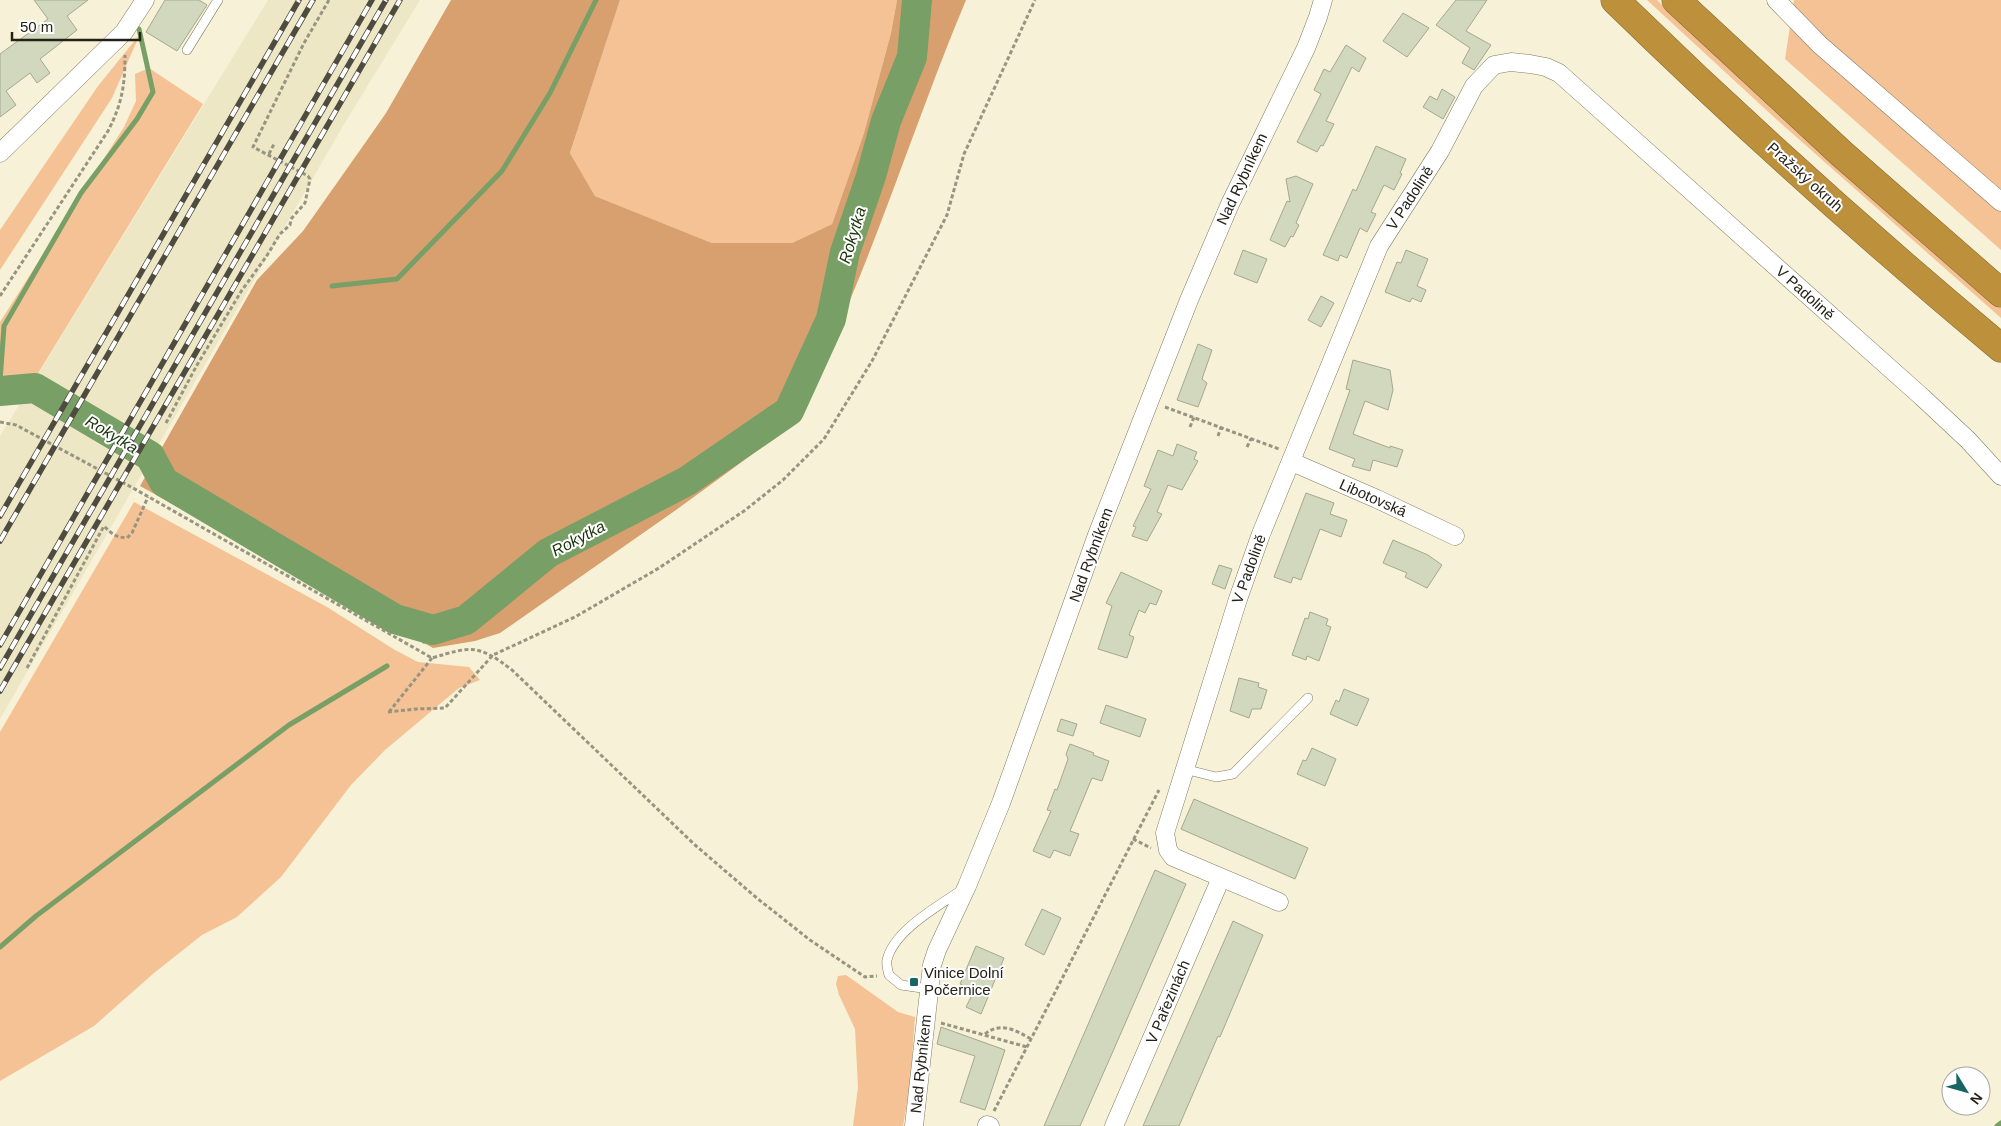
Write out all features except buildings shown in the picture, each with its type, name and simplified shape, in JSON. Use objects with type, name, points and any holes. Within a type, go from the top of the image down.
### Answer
[{"type":"highway","name":"Pražský okruh","points":[[1615,0],[1778,153],[2001,348]]},
{"type":"highway","points":[[1676,0],[1842,154],[2001,293]]},
{"type":"street","points":[[0,153],[124,32],[145,0]]},
{"type":"street","name":"Nad Rybníkem","points":[[914,1126],[932,965],[1001,803],[1097,535],[1203,265],[1230,204],[1306,48],[1323,0]]},
{"type":"street","points":[[1776,0],[1820,45],[2001,202]]},
{"type":"street","name":"V Padolině","points":[[1279,902],[1173,857],[1168,850],[1164,833],[1238,599],[1261,534],[1379,246],[1440,151],[1474,86],[1494,65],[1511,62],[1546,67],[1559,73],[1915,391],[1968,440],[2001,476]]},
{"type":"street","name":"Libotovská","points":[[1292,462],[1455,536]]},
{"type":"street","name":"V Pařezinách","points":[[1114,1126],[1221,878]]},
{"type":"lane","points":[[187,50],[218,0]]},
{"type":"lane","points":[[1184,768],[1216,777],[1233,774],[1308,698]]},
{"type":"lane","points":[[930,989],[901,985],[889,975],[887,961],[896,942],[914,924],[967,886]]},
{"type":"path","points":[[166,424],[197,365],[242,290],[280,234],[290,225],[291,219],[305,203],[310,179],[308,176],[253,147],[304,43],[329,0]]},
{"type":"path","points":[[889,975],[864,978],[810,940],[758,899],[695,845],[512,670],[493,655],[480,650],[464,649],[432,658],[388,712],[416,708],[445,708],[493,655],[575,617],[658,568],[744,511],[783,480],[824,439],[872,361],[946,216],[964,154],[1035,0]]},
{"type":"path","points":[[0,296],[108,131],[118,111],[125,78],[124,32]]},
{"type":"path","points":[[269,154],[274,144]]},
{"type":"path","points":[[1151,401],[1280,450],[1284,444]]},
{"type":"path","points":[[1190,427],[1194,417]]},
{"type":"path","points":[[0,422],[16,424],[432,658]]},
{"type":"path","points":[[1218,436],[1221,427]]},
{"type":"path","points":[[1247,447],[1251,438]]},
{"type":"path","points":[[27,668],[104,526],[112,535],[118,538],[127,538],[132,533],[148,497]]},
{"type":"path","points":[[989,1125],[1160,788]]},
{"type":"path","points":[[1133,839],[1152,849]]},
{"type":"path","points":[[926,1019],[1027,1047]]},
{"type":"path","points":[[985,1035],[990,1030],[1012,1027],[1032,1039]]},
{"type":"shaded area","points":[[268,0],[420,0],[343,126],[0,719],[0,436]]},
{"type":"shaded area","points":[[451,0],[620,0],[570,153],[595,196],[712,243],[792,243],[832,224],[864,133],[891,33],[897,0],[966,0],[851,297],[812,388],[792,422],[783,432],[676,510],[500,633],[475,641],[433,648],[140,486],[257,280],[303,231],[386,113]]},
{"type":"shaded area","points":[[620,0],[897,0],[891,33],[864,133],[832,224],[792,243],[712,243],[595,196],[570,153]]},
{"type":"shaded area","points":[[1647,0],[1657,0],[1731,70],[2001,308],[2001,318],[1776,119]]},
{"type":"shaded area","points":[[1794,0],[2001,0],[2001,250],[1785,59]]},
{"type":"shaded area","points":[[140,34],[112,98],[0,270],[0,230],[98,86]]},
{"type":"shaded area","points":[[149,68],[203,104],[21,401],[0,400],[0,322],[124,127],[136,101],[135,74]]},
{"type":"shaded area","points":[[134,502],[327,607],[395,650],[418,662],[469,667],[480,680],[459,688],[385,750],[351,785],[281,877],[237,917],[202,935],[154,973],[94,1026],[0,1081],[0,732]]},
{"type":"shaded area","points":[[846,975],[898,1012],[915,1017],[910,1086],[903,1126],[853,1126],[858,1087],[855,1029],[839,995],[836,984],[838,976]]},
{"type":"waterway","points":[[332,286],[397,279],[502,171],[550,93],[596,0]]},
{"type":"waterway","name":"Rokytka","points":[[0,391],[35,388],[150,456],[164,482],[395,619],[433,630],[466,620],[548,553],[687,481],[789,411],[831,319],[845,252],[871,176],[886,121],[912,57],[917,0]]},
{"type":"waterway","points":[[0,381],[4,326],[81,193],[137,119],[153,92],[139,29]]},
{"type":"waterway","points":[[424,641],[433,630]]},
{"type":"waterway","points":[[0,947],[36,916],[289,725],[387,666]]},
{"type":"waterway","points":[[1997,1126],[2001,1123]]},
{"type":"railway","points":[[0,516],[299,0]]},
{"type":"railway","points":[[0,541],[313,0]]},
{"type":"railway","points":[[0,645],[372,0]]},
{"type":"railway","points":[[0,668],[386,0]]},
{"type":"railway","points":[[0,691],[400,0]]},
{"type":"place","name":"Vinice Dolní Počernice","points":[[914,982]]}]
